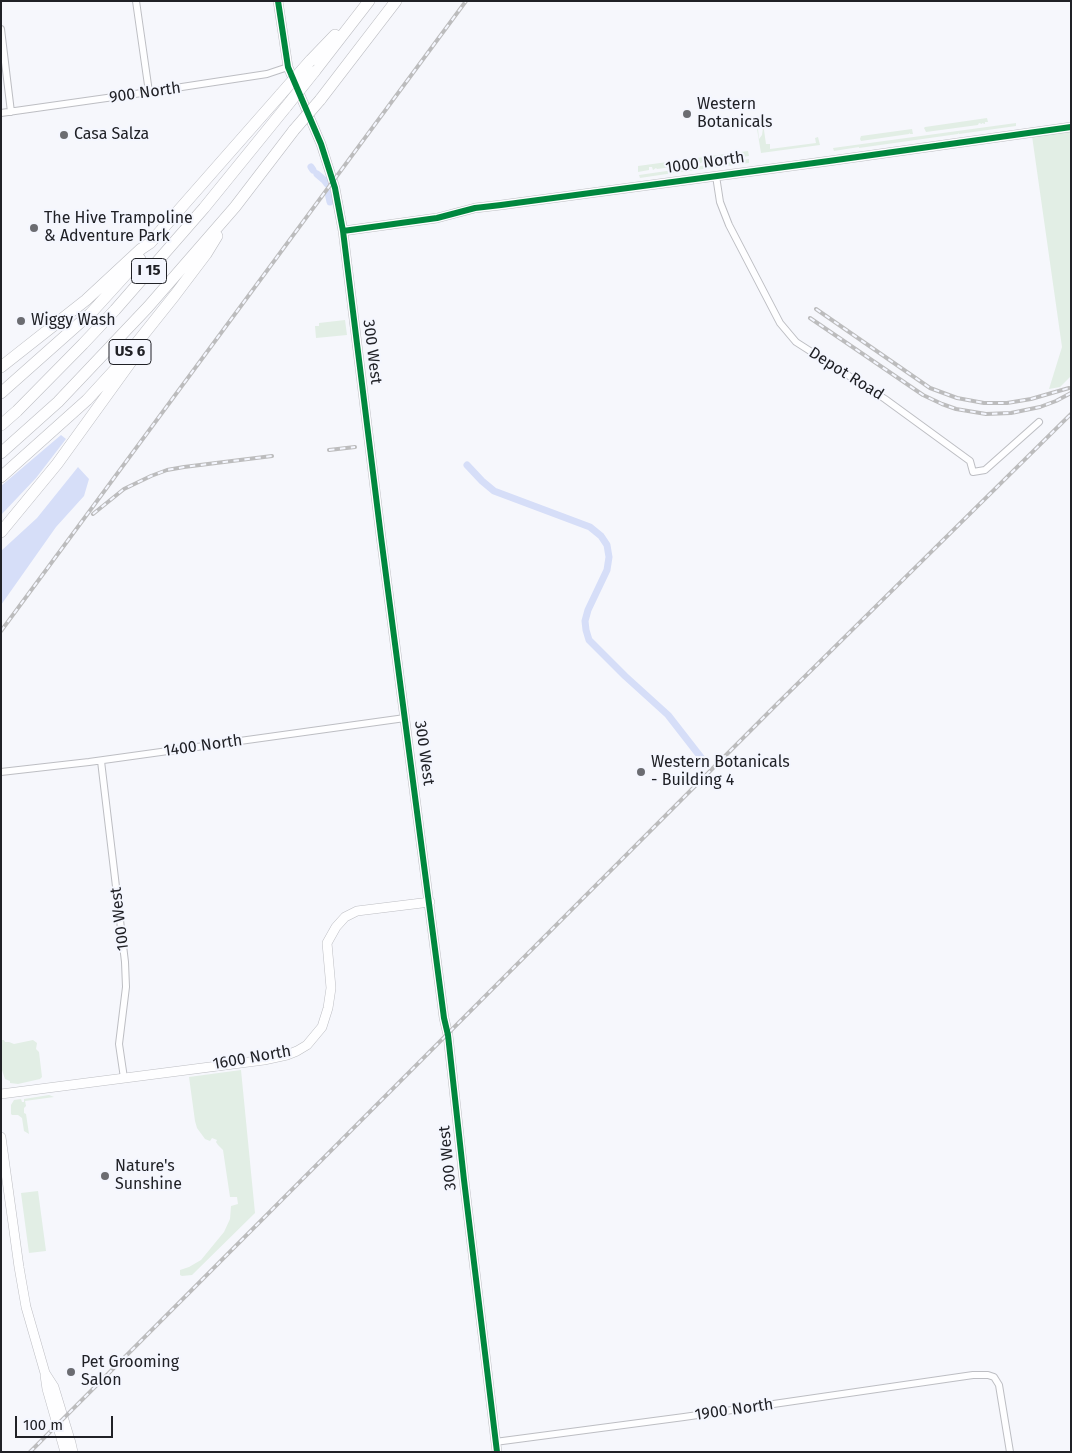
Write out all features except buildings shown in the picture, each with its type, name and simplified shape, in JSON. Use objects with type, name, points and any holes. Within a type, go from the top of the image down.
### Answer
[{"type":"highway","name":"I 15","points":[[1,425],[84,344],[204,208],[286,107],[312,67],[368,1]]},
{"type":"highway","name":"I 15","points":[[1,453],[58,402],[148,307],[234,207],[396,1]]},
{"type":"highway","points":[[1,367],[86,300],[141,249],[150,243],[281,94],[312,67]]},
{"type":"highway","name":"US 6","points":[[1,477],[87,400],[120,364],[206,254],[234,207]]},
{"type":"highway","points":[[1,393],[91,313],[134,266],[148,249],[150,243]]},
{"type":"highway","points":[[1,532],[74,442],[124,373],[175,295]]},
{"type":"street","points":[[136,1],[149,92]]},
{"type":"street","name":"300 West","points":[[278,1],[288,67],[321,144],[335,188],[343,231],[444,1018],[449,1040],[497,1452]]},
{"type":"street","points":[[1,29],[11,112]]},
{"type":"street","name":"900 North","points":[[1,113],[267,74],[288,67]]},
{"type":"street","name":"1000 North","points":[[343,231],[437,218],[475,208],[1071,126]]},
{"type":"street","name":"Depot Road","points":[[716,176],[720,202],[729,226],[780,323],[796,342],[885,398],[970,461],[973,472],[985,470],[1039,422]]},
{"type":"street","name":"1400 North","points":[[1,772],[101,761],[405,718]]},
{"type":"street","name":"100 West","points":[[101,761],[125,962],[126,987],[119,1044],[124,1078]]},
{"type":"street","name":"1600 North","points":[[1,1094],[264,1060],[297,1051],[307,1044],[322,1027],[328,1008],[331,988],[327,943],[345,916],[357,911],[430,902]]},
{"type":"street","points":[[1,1137],[26,1307],[45,1373],[46,1389],[66,1452]]},
{"type":"street","points":[[45,1373],[54,1387],[73,1452]]},
{"type":"street","name":"1900 North","points":[[495,1442],[973,1375],[991,1375],[998,1383],[1010,1452]]},
{"type":"shaded area","points":[[987,118],[988,122],[985,122],[985,124],[979,123],[978,125],[926,132],[924,128],[925,127]]},
{"type":"shaded area","points":[[1016,123],[1016,126],[859,148],[834,151],[833,148]]},
{"type":"shaded area","points":[[763,128],[766,144],[770,144],[770,149],[816,143],[815,138],[818,137],[820,145],[761,153],[757,129],[759,139]]},
{"type":"shaded area","points":[[912,129],[913,134],[861,141],[860,139],[861,136]]},
{"type":"shaded area","points":[[1071,131],[1071,376],[1060,387],[1049,389],[1062,347],[1032,136]]},
{"type":"shaded area","points":[[748,151],[749,156],[704,163],[703,161],[689,165],[688,163],[688,165],[656,168],[653,170],[652,167],[649,167],[649,170],[638,172],[638,166]]},
{"type":"shaded area","points":[[749,159],[749,163],[640,178],[639,175]]},
{"type":"shaded area","points":[[345,320],[347,335],[316,338],[315,326],[319,326],[319,323]]},
{"type":"shaded area","points":[[1,1040],[14,1044],[33,1040],[37,1043],[36,1049],[39,1052],[42,1077],[18,1084],[10,1083],[10,1081],[5,1079],[1,1067]]},
{"type":"shaded area","points":[[241,1070],[255,1213],[192,1275],[182,1276],[180,1275],[180,1270],[201,1260],[224,1232],[230,1219],[231,1206],[238,1204],[237,1197],[230,1197],[223,1150],[216,1142],[217,1140],[212,1138],[210,1141],[205,1139],[197,1128],[189,1077]]},
{"type":"shaded area","points":[[49,1095],[54,1097],[25,1101],[24,1113],[26,1114],[29,1134],[24,1131],[22,1118],[11,1114],[11,1105],[14,1100],[21,1099],[24,1102],[24,1099]]},
{"type":"shaded area","points":[[38,1191],[46,1251],[29,1253],[21,1193]]},
{"type":"water","points":[[61,435],[66,439],[36,478],[1,515],[1,486]]},
{"type":"water","points":[[78,467],[89,479],[84,496],[56,527],[1,605],[1,551],[37,518]]},
{"type":"waterway","points":[[317,174],[327,184]]},
{"type":"waterway","points":[[328,193],[330,202]]},
{"type":"waterway","points":[[467,465],[494,491],[590,527],[601,536],[607,545],[609,557],[607,570],[588,610],[585,621],[589,640],[668,715],[703,760]]},
{"type":"railway","points":[[1,631],[466,1]]},
{"type":"railway","points":[[816,309],[930,388],[957,398],[984,403],[1007,403],[1031,399],[1069,388]]},
{"type":"railway","points":[[810,318],[923,395],[956,409],[986,414],[1011,413],[1040,407],[1071,393]]},
{"type":"railway","points":[[30,1452],[776,705],[1071,414]]},
{"type":"railway","points":[[329,450],[355,447]]},
{"type":"railway","points":[[93,514],[124,489],[167,470],[272,456]]},
{"type":"cycle path","points":[[278,1],[288,67],[321,144],[335,188],[343,231],[381,537],[444,1018],[448,1035],[497,1452]]},
{"type":"cycle path","points":[[343,231],[437,218],[475,208],[1071,127]]},
{"type":"place","name":"Western Botanicals","points":[[687,114]]},
{"type":"place","name":"Casa Salza","points":[[64,135]]},
{"type":"place","name":"The Hive Trampoline & Adventure Park","points":[[34,228]]},
{"type":"place","name":"Wiggy Wash","points":[[21,321]]},
{"type":"place","name":"Western Botanicals - Building 4","points":[[641,772]]},
{"type":"place","name":"Nature's Sunshine","points":[[105,1176]]},
{"type":"place","name":"Pet Grooming Salon","points":[[71,1372]]}]
